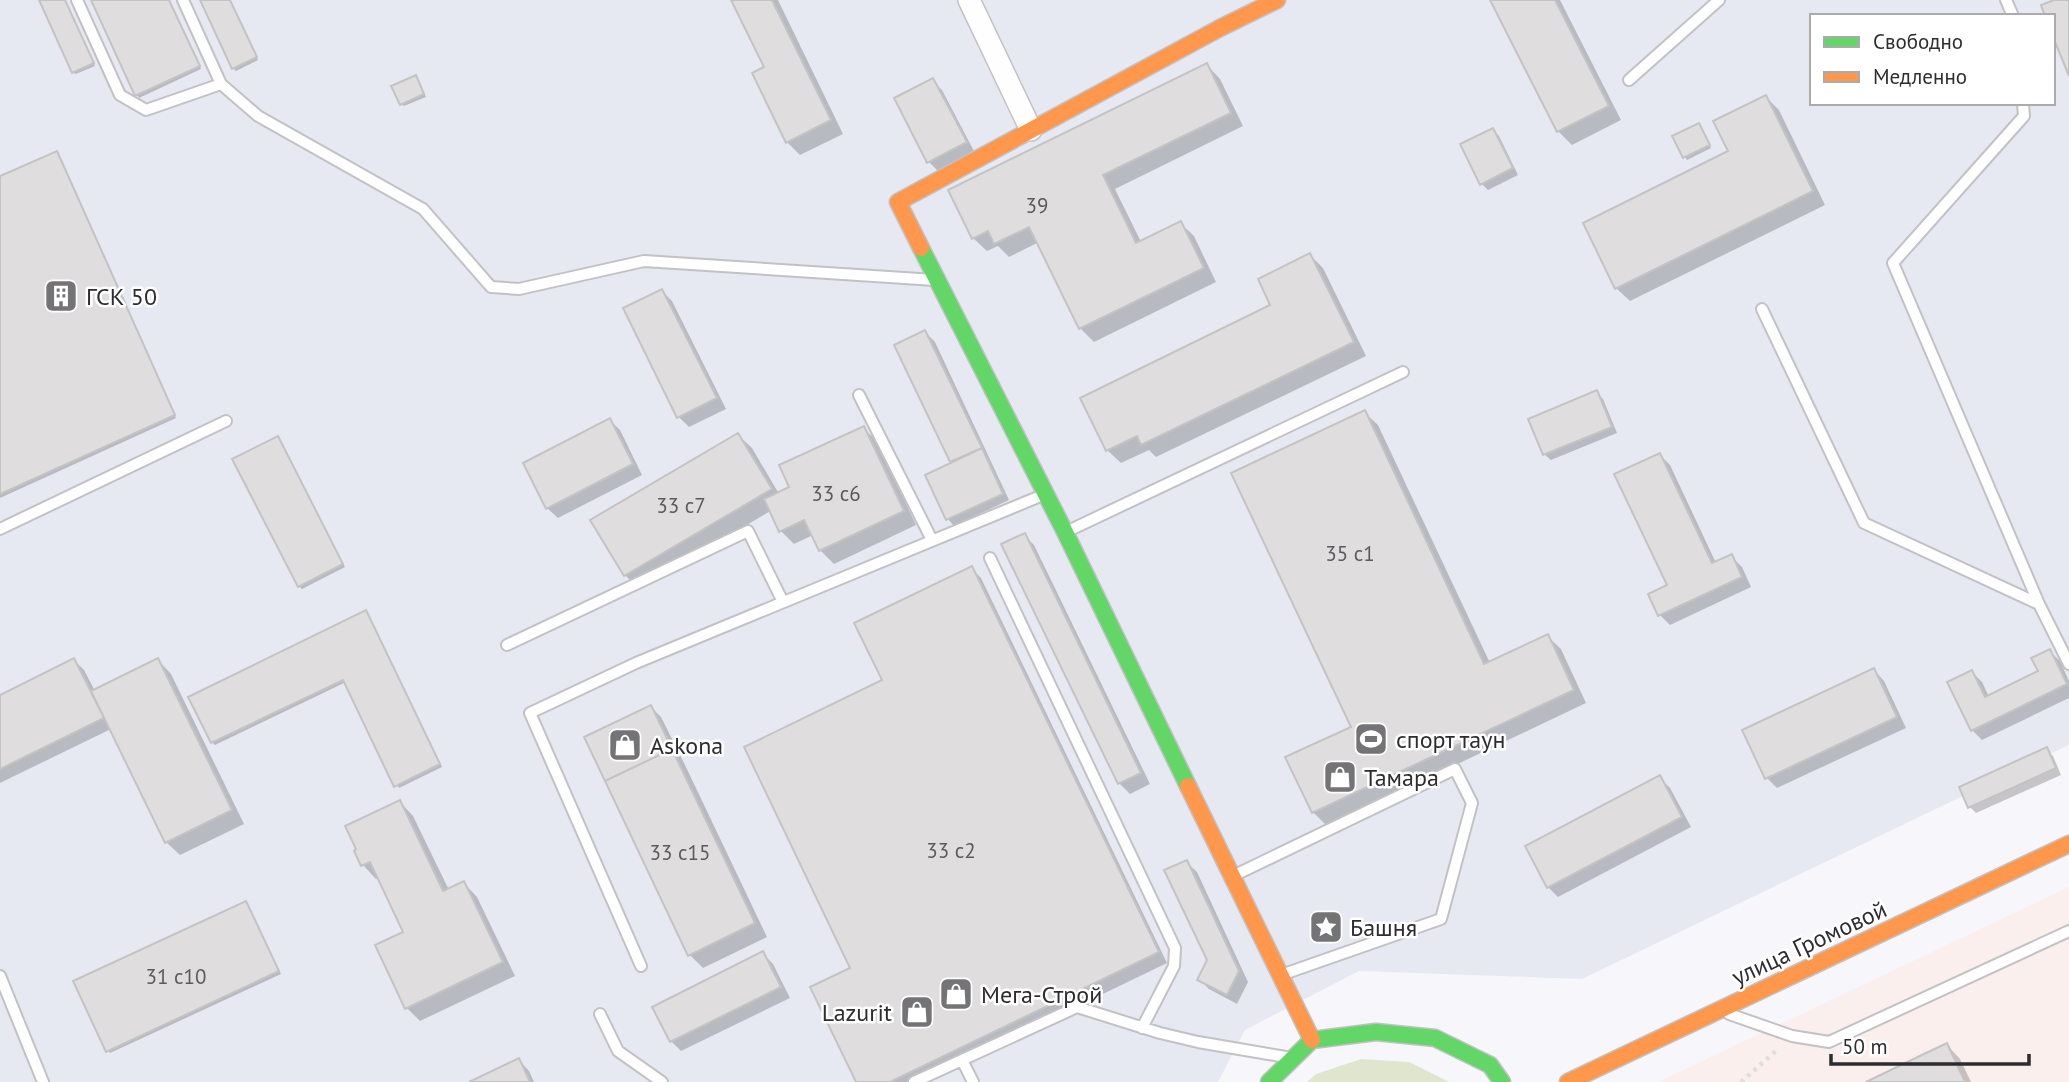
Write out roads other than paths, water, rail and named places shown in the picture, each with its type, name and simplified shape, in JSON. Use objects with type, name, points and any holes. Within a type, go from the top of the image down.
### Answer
[{"type":"street","points":[[969,0],[1031,130]]},
{"type":"street","points":[[1278,0],[1220,28],[898,202],[1065,532],[1312,1040]]},
{"type":"street","name":"улица Громовой","points":[[1568,1082],[2069,844]]},
{"type":"street","points":[[1269,1082],[1312,1040],[1376,1032],[1435,1038],[1490,1065],[1502,1082]]},
{"type":"lane","points":[[77,0],[120,95],[146,110],[221,84]]},
{"type":"lane","points":[[183,0],[221,84],[258,116],[423,209],[491,287],[519,289],[644,261],[937,280]]},
{"type":"lane","points":[[1629,80],[1719,0]]},
{"type":"lane","points":[[2023,105],[2024,116],[1893,263],[2039,604],[2069,664]]},
{"type":"lane","points":[[1762,309],[1864,523],[2039,604]]},
{"type":"lane","points":[[1065,532],[1404,372]]},
{"type":"lane","points":[[859,395],[932,540]]},
{"type":"lane","points":[[0,529],[226,421]]},
{"type":"lane","points":[[641,967],[530,713],[636,663],[1046,494]]},
{"type":"lane","points":[[507,645],[748,531],[783,602]]},
{"type":"lane","points":[[990,558],[1175,948],[1174,966],[1142,1028]]},
{"type":"lane","points":[[1232,876],[1455,769],[1472,803],[1441,919],[1280,975]]},
{"type":"lane","points":[[1719,1010],[1792,1036],[1829,1042],[2069,932]]},
{"type":"lane","points":[[0,976],[43,1082]]},
{"type":"lane","points":[[914,1082],[1077,1007],[1142,1028],[1198,1042],[1292,1058]]},
{"type":"lane","points":[[600,1014],[618,1051],[662,1082]]},
{"type":"lane","points":[[962,1060],[973,1082]]},
{"type":"place","name":"ГСК 50","points":[[61,296]]},
{"type":"place","name":"спорт таун","points":[[1371,739]]},
{"type":"place","name":"Askona","points":[[625,745]]},
{"type":"place","name":"Тамара","points":[[1340,777]]},
{"type":"place","name":"Башня","points":[[1326,927]]},
{"type":"place","name":"Мега-Строй","points":[[956,994]]},
{"type":"place","name":"Lazurit","points":[[917,1012]]}]
